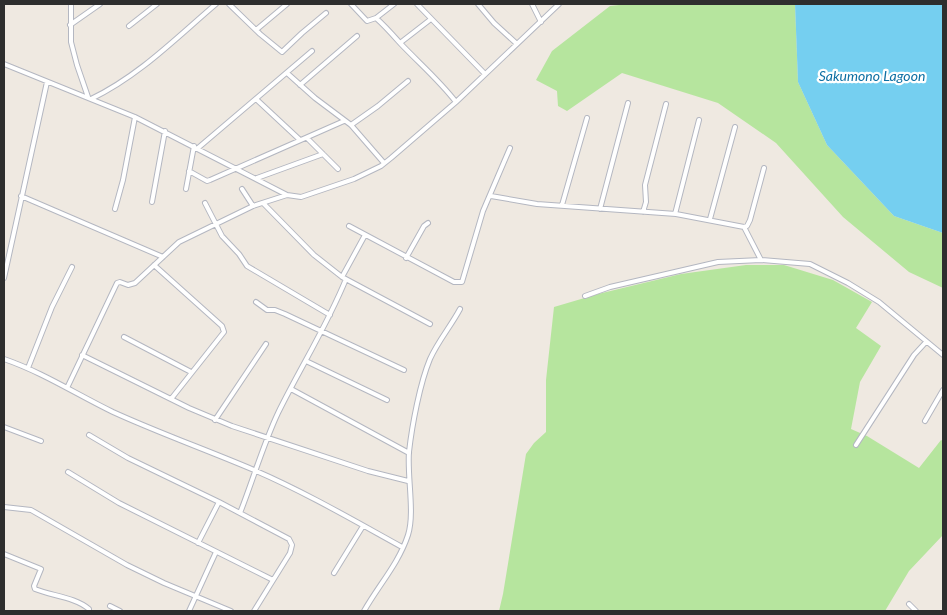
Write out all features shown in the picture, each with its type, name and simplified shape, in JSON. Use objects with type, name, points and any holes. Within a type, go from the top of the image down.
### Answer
[{"type":"street","points":[[71,4],[71,42],[89,98]]},
{"type":"street","points":[[70,25],[100,4]]},
{"type":"street","points":[[129,26],[157,4]]},
{"type":"street","points":[[207,4],[211,8]]},
{"type":"street","points":[[89,98],[108,90],[130,76],[169,46],[216,4]]},
{"type":"street","points":[[228,4],[282,52],[326,13]]},
{"type":"street","points":[[256,30],[287,4]]},
{"type":"street","points":[[351,4],[367,21],[376,18],[394,4]]},
{"type":"street","points":[[417,4],[485,74]]},
{"type":"street","points":[[478,4],[494,23],[517,44]]},
{"type":"street","points":[[532,4],[541,22]]},
{"type":"street","points":[[4,64],[135,117],[287,194],[301,197],[354,178],[384,163],[456,102],[559,4]]},
{"type":"street","points":[[376,18],[438,80],[456,102]]},
{"type":"street","points":[[400,43],[431,19]]},
{"type":"street","points":[[300,85],[357,36]]},
{"type":"street","points":[[186,189],[196,147],[312,51]]},
{"type":"street","points":[[287,72],[300,85],[350,125],[384,163]]},
{"type":"street","points":[[350,125],[378,106],[408,81]]},
{"type":"street","points":[[4,278],[47,82]]},
{"type":"street","points":[[256,99],[300,140]]},
{"type":"street","points":[[600,209],[628,103]]},
{"type":"street","points":[[643,212],[646,202],[645,185],[666,104]]},
{"type":"street","points":[[115,209],[123,180],[135,117]]},
{"type":"street","points":[[562,205],[587,118]]},
{"type":"street","points":[[675,214],[699,120]]},
{"type":"street","points":[[189,171],[207,181],[344,121]]},
{"type":"street","points":[[710,219],[735,128]]},
{"type":"street","points":[[152,202],[165,132]]},
{"type":"street","points":[[306,138],[338,170]]},
{"type":"street","points":[[349,226],[454,282],[462,282],[480,222],[510,148]]},
{"type":"street","points":[[257,178],[323,154]]},
{"type":"street","points":[[744,227],[747,226],[750,220],[764,168]]},
{"type":"street","points":[[242,189],[254,206]]},
{"type":"street","points":[[67,388],[116,283],[132,284],[140,279],[179,242],[254,206],[287,194]]},
{"type":"street","points":[[21,196],[163,257]]},
{"type":"street","points":[[491,196],[537,204],[675,214],[710,219],[744,227],[761,260]]},
{"type":"street","points":[[205,203],[222,236],[239,254],[247,266],[330,315]]},
{"type":"street","points":[[262,203],[314,255],[344,278],[430,324]]},
{"type":"street","points":[[406,258],[424,226],[428,223]]},
{"type":"street","points":[[240,513],[254,470],[278,414],[330,315],[344,278],[365,235]]},
{"type":"street","points":[[585,296],[610,287],[718,262],[761,260],[814,266],[848,283],[879,302],[943,355]]},
{"type":"street","points":[[154,266],[222,326],[223,329],[223,334],[171,399]]},
{"type":"street","points":[[28,368],[52,307],[72,267]]},
{"type":"street","points":[[256,302],[267,310],[275,310],[404,370]]},
{"type":"street","points":[[364,611],[394,564],[407,538],[411,523],[408,481],[409,453],[417,409],[430,360],[460,309]]},
{"type":"street","points":[[124,337],[191,372]]},
{"type":"street","points":[[856,446],[914,355],[926,342]]},
{"type":"street","points":[[215,420],[266,344]]},
{"type":"street","points":[[82,355],[215,420],[267,439],[368,471],[408,481]]},
{"type":"street","points":[[4,358],[28,368],[113,412],[254,470],[310,496],[402,547]]},
{"type":"street","points":[[306,361],[387,400]]},
{"type":"street","points":[[290,389],[409,453]]},
{"type":"street","points":[[925,421],[943,390]]},
{"type":"street","points":[[4,428],[41,441]]},
{"type":"street","points":[[89,436],[128,458],[285,536],[291,542],[292,548],[290,553],[254,611]]},
{"type":"street","points":[[68,472],[119,504],[273,580]]},
{"type":"street","points":[[198,543],[219,502]]},
{"type":"street","points":[[4,507],[31,510],[127,565],[231,611]]},
{"type":"street","points":[[334,574],[363,526]]},
{"type":"street","points":[[189,611],[216,552]]},
{"type":"street","points":[[4,554],[41,569],[34,586],[35,590],[77,602],[89,609],[89,611]]},
{"type":"street","points":[[909,604],[916,611]]},
{"type":"street","points":[[110,606],[120,611]]},
{"type":"green space","points":[[628,4],[795,4],[798,82],[827,145],[894,216],[943,233],[943,288],[909,272],[843,217],[776,143],[718,103],[622,73],[567,111],[558,106],[557,91],[536,80],[552,51],[610,6]]},
{"type":"green space","points":[[746,265],[784,265],[833,280],[872,302],[856,328],[881,346],[860,382],[851,429],[867,436],[919,468],[941,440],[943,441],[943,535],[909,571],[885,611],[499,611],[526,454],[546,432],[546,380],[554,307],[598,294],[681,274]]},
{"type":"water","name":"Sakumono Lagoon","points":[[795,4],[943,4],[943,233],[894,216],[827,145],[798,82]]}]
